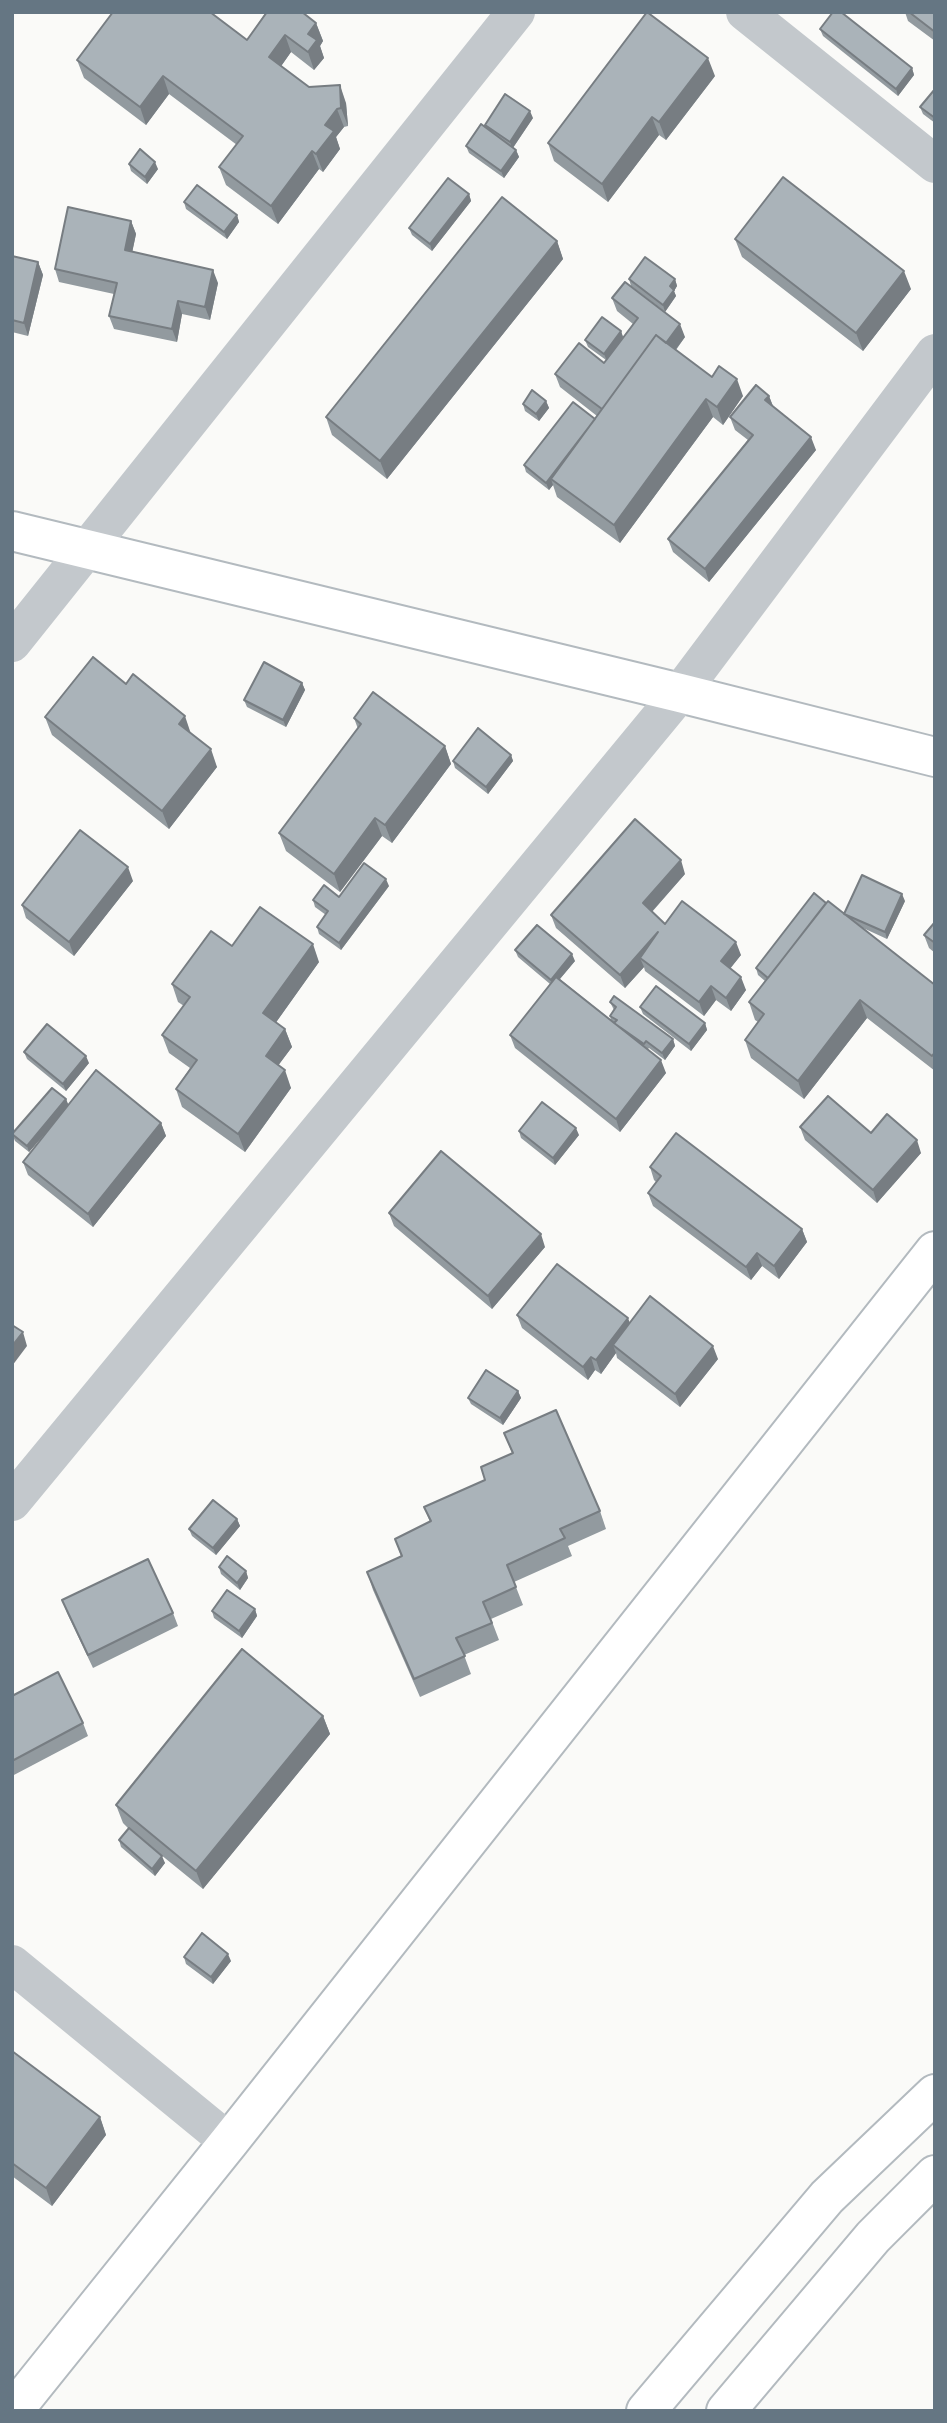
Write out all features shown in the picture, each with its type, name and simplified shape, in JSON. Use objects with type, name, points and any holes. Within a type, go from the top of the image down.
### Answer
[{"type":"street","points":[[12,643],[516,12]]},
{"type":"street","points":[[745,12],[935,164]]},
{"type":"street","points":[[12,1502],[680,693],[935,353]]},
{"type":"street","points":[[12,531],[935,757]]},
{"type":"street","points":[[13,2411],[935,1251]]},
{"type":"street","points":[[12,1964],[229,2141]]},
{"type":"street","points":[[646,2411],[827,2197],[935,2094]]},
{"type":"street","points":[[726,2411],[873,2237],[935,2175]]},
{"type":"building","points":[[113,12],[210,12],[247,40],[267,12],[302,12],[316,23],[308,34],[317,40],[308,52],[285,35],[269,57],[309,87],[340,85],[341,108],[337,109],[325,125],[334,131],[316,154],[312,151],[271,206],[219,167],[243,136],[163,76],[140,107],[77,60]]},
{"type":"building","points":[[647,12],[708,58],[659,122],[652,117],[602,184],[548,143]]},
{"type":"building","points":[[833,12],[841,12],[912,68],[896,89],[820,29]]},
{"type":"building","points":[[909,12],[935,12],[935,32]]},
{"type":"building","points":[[935,89],[935,118],[920,107]]},
{"type":"building","points":[[505,94],[530,111],[510,142],[485,125]]},
{"type":"building","points":[[481,124],[516,150],[501,171],[466,146]]},
{"type":"building","points":[[140,149],[155,162],[145,177],[129,164]]},
{"type":"building","points":[[783,177],[904,271],[856,333],[735,239]]},
{"type":"building","points":[[448,178],[469,194],[430,244],[409,228]]},
{"type":"building","points":[[197,185],[237,215],[224,232],[184,202]]},
{"type":"building","points":[[502,197],[557,241],[380,461],[326,417]]},
{"type":"building","points":[[68,207],[131,221],[125,250],[213,270],[205,307],[178,301],[172,329],[109,316],[117,283],[55,269]]},
{"type":"building","points":[[12,256],[38,262],[24,323],[12,320]]},
{"type":"building","points":[[645,257],[675,279],[670,286],[674,290],[663,305],[629,279]]},
{"type":"building","points":[[625,282],[680,324],[666,343],[656,335],[602,409],[555,374],[579,343],[604,363],[638,318],[612,298]]},
{"type":"building","points":[[602,317],[621,331],[604,354],[585,340]]},
{"type":"building","points":[[656,335],[712,377],[719,366],[737,379],[717,407],[706,399],[614,525],[551,479]]},
{"type":"building","points":[[756,385],[769,396],[765,400],[811,437],[705,569],[668,539],[753,435],[730,417]]},
{"type":"building","points":[[532,390],[546,401],[536,414],[523,404]]},
{"type":"building","points":[[573,402],[595,419],[546,483],[524,465]]},
{"type":"building","points":[[93,657],[126,684],[133,674],[185,716],[179,724],[211,749],[162,811],[45,717]]},
{"type":"building","points":[[264,662],[302,683],[283,720],[244,700]]},
{"type":"building","points":[[373,692],[445,746],[385,825],[375,818],[334,874],[279,833],[361,724],[354,718]]},
{"type":"building","points":[[478,728],[511,755],[486,787],[453,761]]},
{"type":"building","points":[[635,819],[681,860],[643,903],[665,924],[682,901],[736,942],[721,961],[741,977],[726,998],[711,986],[699,1002],[640,958],[658,932],[620,975],[551,915]]},
{"type":"building","points":[[80,830],[128,867],[69,942],[22,905]]},
{"type":"building","points":[[364,863],[386,879],[339,943],[317,927],[328,911],[313,900],[324,885],[339,897]]},
{"type":"building","points":[[862,875],[902,894],[885,932],[844,914]]},
{"type":"building","points":[[814,893],[826,903],[768,978],[756,968]]},
{"type":"building","points":[[828,901],[935,985],[935,1052],[932,1056],[860,1000],[798,1081],[745,1040],[764,1014],[749,1002]]},
{"type":"building","points":[[260,907],[313,944],[263,1013],[285,1029],[266,1056],[285,1070],[238,1134],[176,1089],[197,1060],[162,1035],[190,997],[172,984],[211,931],[232,946]]},
{"type":"building","points":[[935,922],[935,943],[924,935]]},
{"type":"building","points":[[537,925],[572,954],[551,980],[515,950]]},
{"type":"building","points":[[556,977],[661,1060],[616,1119],[510,1035]]},
{"type":"building","points":[[656,986],[705,1023],[689,1044],[640,1007]]},
{"type":"building","points":[[614,996],[673,1039],[662,1053],[614,1023],[617,1020],[610,1016],[616,1007],[610,1002]]},
{"type":"building","points":[[47,1024],[86,1056],[63,1084],[24,1052]]},
{"type":"building","points":[[96,1070],[161,1123],[88,1214],[23,1162]]},
{"type":"building","points":[[52,1088],[66,1099],[27,1146],[12,1134]]},
{"type":"building","points":[[828,1096],[871,1133],[887,1114],[917,1140],[873,1190],[800,1127]]},
{"type":"building","points":[[542,1102],[576,1128],[553,1158],[519,1131]]},
{"type":"building","points":[[676,1133],[802,1229],[774,1266],[757,1253],[746,1267],[648,1193],[661,1176],[650,1167]]},
{"type":"building","points":[[441,1151],[541,1234],[488,1296],[389,1213]]},
{"type":"building","points":[[557,1264],[628,1318],[596,1360],[591,1357],[583,1367],[517,1315]]},
{"type":"building","points":[[650,1296],[713,1346],[675,1394],[613,1345]]},
{"type":"building","points":[[12,1325],[23,1332],[12,1346]]},
{"type":"building","points":[[486,1370],[518,1391],[500,1418],[468,1398]]},
{"type":"building","points":[[556,1410],[600,1511],[560,1529],[565,1538],[507,1565],[516,1587],[483,1602],[492,1623],[456,1638],[465,1656],[414,1679],[367,1572],[402,1556],[395,1539],[431,1521],[424,1507],[485,1480],[481,1467],[513,1453],[504,1433]]},
{"type":"building","points":[[213,1500],[237,1519],[213,1548],[189,1529]]},
{"type":"building","points":[[227,1556],[246,1571],[237,1583],[219,1567]]},
{"type":"building","points":[[148,1559],[173,1613],[88,1655],[62,1600]]},
{"type":"building","points":[[227,1590],[255,1609],[239,1631],[212,1611]]},
{"type":"building","points":[[242,1649],[323,1716],[196,1871],[116,1805]]},
{"type":"building","points":[[58,1672],[83,1723],[12,1761],[12,1696]]},
{"type":"building","points":[[129,1828],[162,1856],[152,1869],[119,1840]]},
{"type":"building","points":[[202,1933],[228,1954],[211,1977],[184,1957]]},
{"type":"building","points":[[12,2051],[100,2117],[46,2188],[12,2163]]}]
